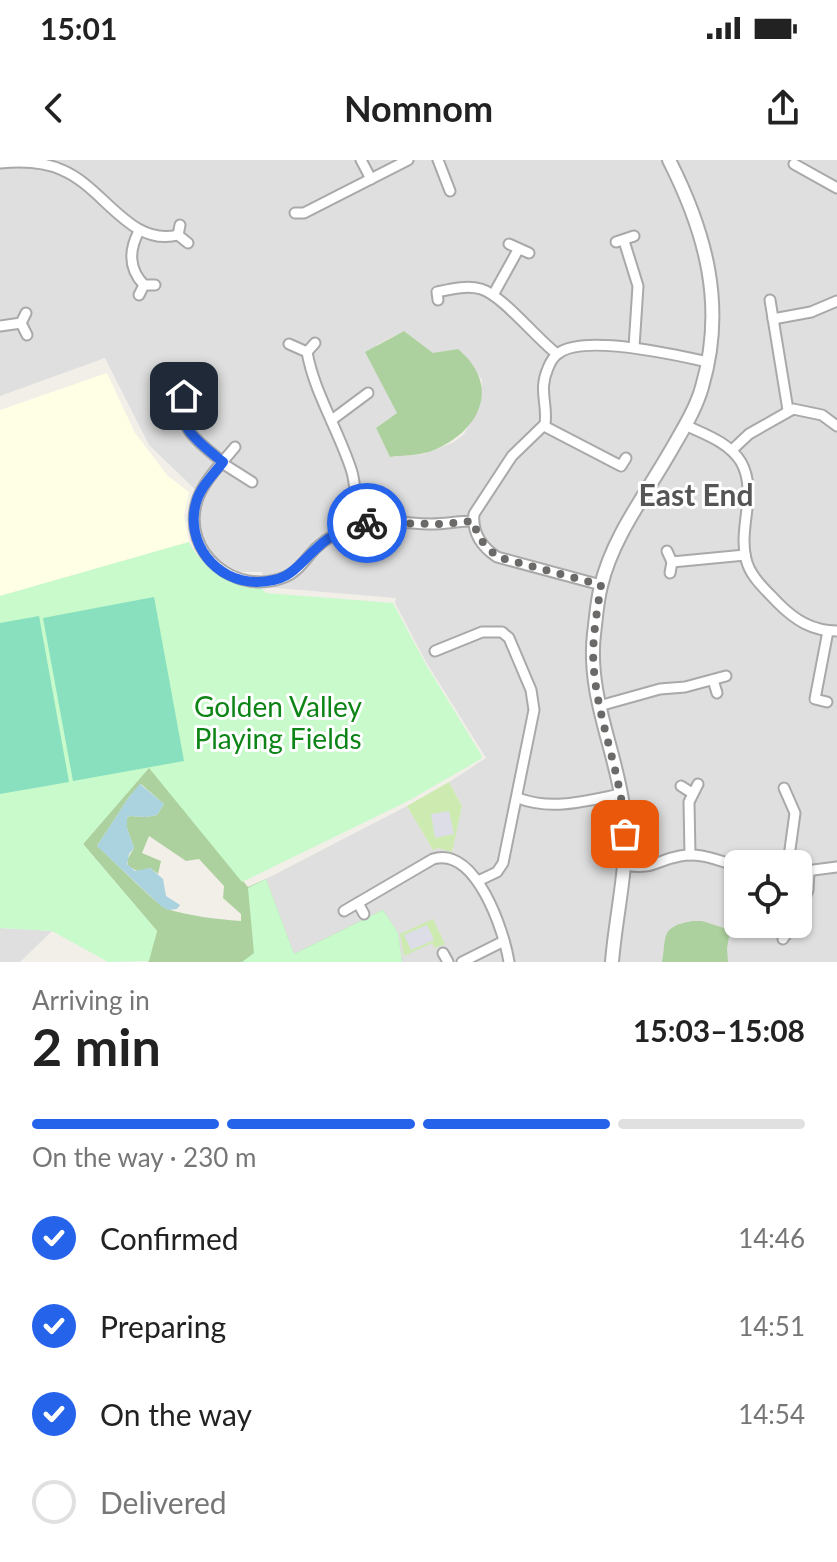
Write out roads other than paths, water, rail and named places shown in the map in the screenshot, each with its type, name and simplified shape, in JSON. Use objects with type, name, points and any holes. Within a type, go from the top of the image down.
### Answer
[{"type":"street","points":[[361,160],[371,179]]},
{"type":"street","points":[[309,224],[299,213],[408,160]]},
{"type":"street","points":[[438,160],[445,186]]},
{"type":"street","points":[[612,962],[625,834],[621,794],[599,706],[593,653],[601,585],[623,533],[685,425],[702,389],[714,326],[705,250],[696,221],[669,160]]},
{"type":"street","points":[[0,163],[62,164],[139,231],[158,238],[179,230],[188,243]]},
{"type":"street","points":[[794,164],[837,188]]},
{"type":"street","points":[[139,231],[131,258],[135,273],[144,285]]},
{"type":"street","points":[[625,240],[638,286],[634,347]]},
{"type":"street","points":[[509,244],[529,253]]},
{"type":"street","points":[[493,295],[518,250]]},
{"type":"street","points":[[144,285],[155,285]]},
{"type":"street","points":[[139,295],[144,285]]},
{"type":"street","points":[[438,300],[437,292],[454,288],[475,288],[493,295],[557,354]]},
{"type":"street","points":[[770,300],[788,410]]},
{"type":"street","points":[[773,319],[811,312],[837,301]]},
{"type":"street","points":[[21,323],[26,313]]},
{"type":"street","points":[[0,326],[21,323]]},
{"type":"street","points":[[21,323],[27,335]]},
{"type":"street","points":[[307,352],[315,343]]},
{"type":"street","points":[[289,344],[307,352]]},
{"type":"street","points":[[601,585],[497,557],[479,538],[473,521],[474,514],[512,456],[544,426],[546,415],[542,391],[548,367],[557,354],[568,349],[634,347],[708,362]]},
{"type":"street","points":[[307,352],[312,377],[333,419],[352,472],[357,525]]},
{"type":"street","points":[[197,388],[183,398],[181,414],[186,426],[223,463],[252,482]]},
{"type":"street","points":[[168,393],[183,398]]},
{"type":"street","points":[[333,419],[368,393]]},
{"type":"street","points":[[732,450],[749,434],[788,410],[818,414],[837,426]]},
{"type":"street","points":[[685,425],[732,450],[743,466],[747,484],[745,555],[755,579],[789,614],[804,624],[832,631],[815,699],[827,702]]},
{"type":"street","points":[[544,426],[621,466],[626,458]]},
{"type":"street","points":[[235,447],[198,497],[193,528],[205,555],[218,569],[233,577],[256,582],[286,577],[324,542],[357,525],[473,521]]},
{"type":"street","points":[[667,551],[672,562],[670,573]]},
{"type":"street","points":[[672,562],[745,555]]},
{"type":"street","points":[[435,651],[482,632],[499,631],[509,638],[531,690],[534,710],[503,866],[478,881]]},
{"type":"street","points":[[599,706],[655,690],[685,687],[726,676]]},
{"type":"street","points":[[713,680],[717,693]]},
{"type":"street","points":[[681,786],[695,789],[689,806],[690,855]]},
{"type":"street","points":[[784,788],[793,806],[790,850]]},
{"type":"street","points":[[518,798],[558,805],[621,794]]},
{"type":"street","points":[[793,806],[804,800]]},
{"type":"street","points":[[623,865],[647,868],[677,856],[690,855],[724,863]]},
{"type":"street","points":[[344,911],[439,857],[463,865],[478,881],[504,941],[509,962]]},
{"type":"street","points":[[812,870],[837,867]]},
{"type":"street","points":[[358,903],[364,914]]},
{"type":"street","points":[[462,962],[504,941]]},
{"type":"water","points":[[140,784],[164,804],[157,815],[127,818],[134,848],[127,864],[135,871],[150,868],[163,879],[166,896],[180,905],[177,909],[168,910],[161,906],[97,846]]},
{"type":"district","name":"East End","points":[[696,496]]},
{"type":"park label","name":"Golden Valley Playing Fields","points":[[278,723]]}]
